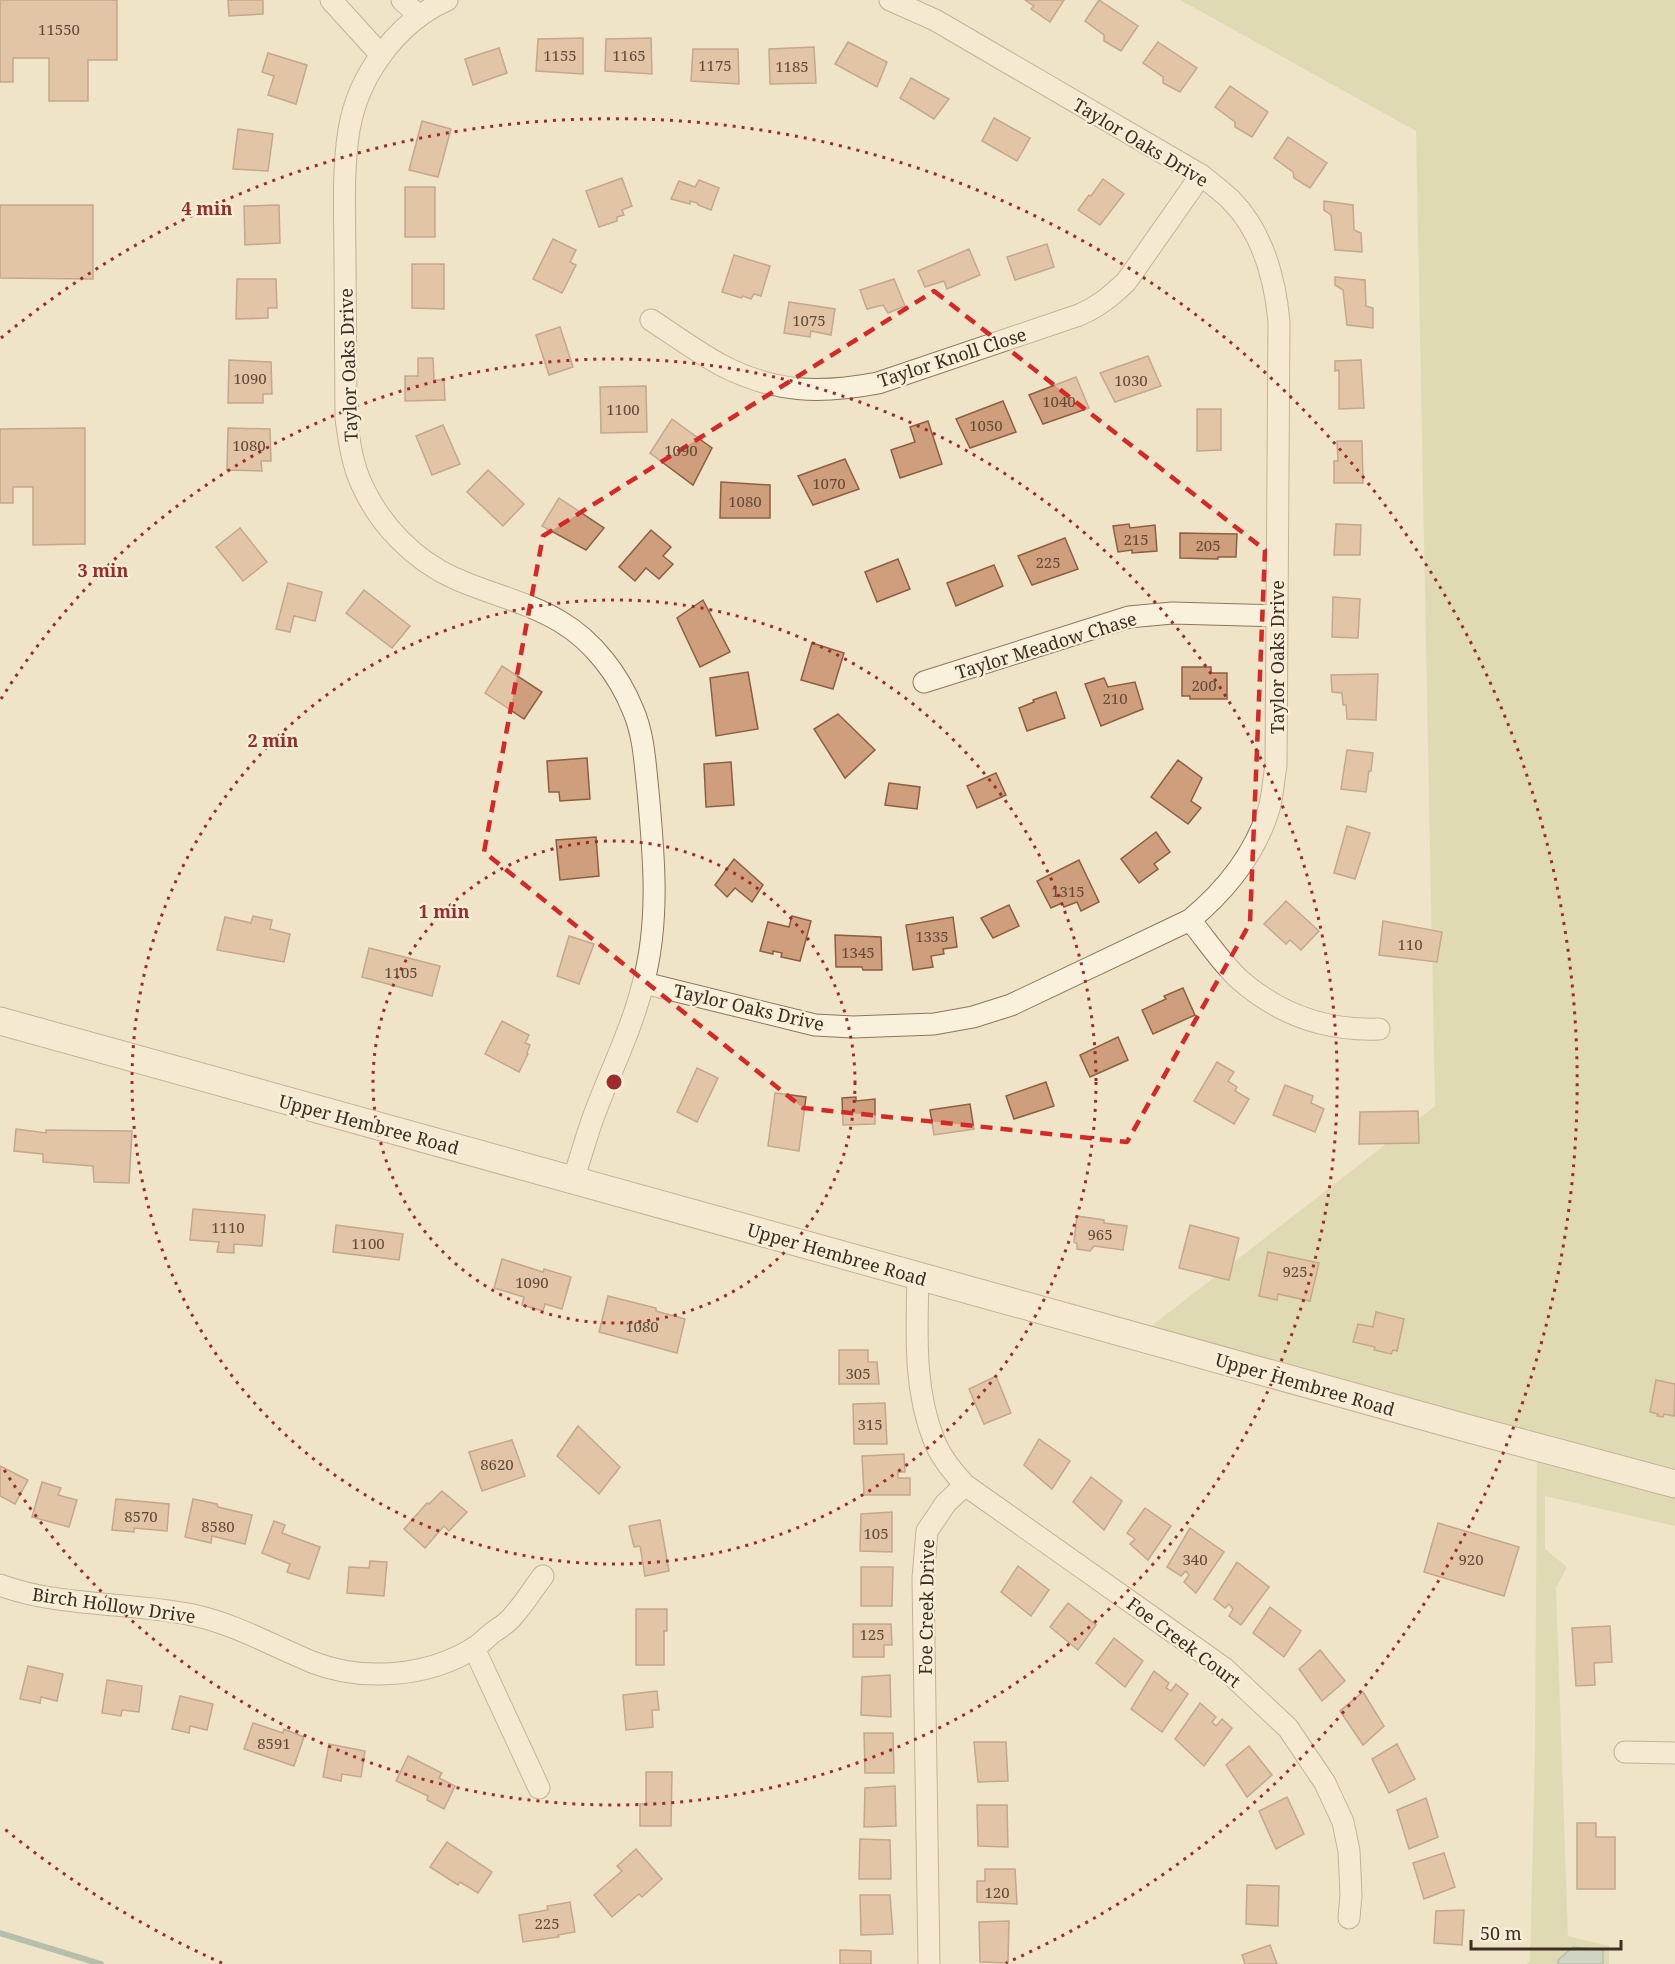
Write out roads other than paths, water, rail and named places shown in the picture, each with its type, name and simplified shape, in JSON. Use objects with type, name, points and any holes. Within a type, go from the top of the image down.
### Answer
[{"type":"street","points":[[332,0],[381,55]]},
{"type":"street","points":[[402,0],[419,16]]},
{"type":"street","name":"Taylor Oaks Drive","points":[[447,0],[419,16],[399,33],[381,55],[362,89],[350,129],[344,181],[346,417],[351,453],[362,485],[386,525],[418,556],[453,578],[536,609],[563,623],[596,650],[623,687],[643,741],[655,856],[654,920],[644,983],[573,1180]]},
{"type":"street","name":"Taylor Oaks Drive","points":[[644,983],[815,1025],[853,1027],[934,1024],[973,1017],[1011,1005],[1190,920],[1210,903],[1241,866],[1258,839],[1269,810],[1276,766],[1279,322],[1276,292],[1267,257],[1252,227],[1231,201],[1202,175],[935,20],[890,0]]},
{"type":"street","name":"Taylor Knoll Close","points":[[651,320],[721,365],[762,382],[810,391],[844,389],[878,382],[1095,308],[1111,297],[1126,282],[1202,175]]},
{"type":"street","name":"Taylor Meadow Chase","points":[[924,682],[1129,617],[1172,613],[1277,616]]},
{"type":"street","points":[[1190,920],[1238,978],[1272,1004],[1296,1016],[1334,1027],[1356,1030],[1379,1029]]},
{"type":"street","name":"Upper Hembree Road","points":[[0,1021],[1675,1484]]},
{"type":"street","points":[[918,1276],[916,1356],[922,1400],[934,1441],[952,1471],[965,1485]]},
{"type":"street","name":"Foe Creek Court","points":[[965,1485],[1224,1668],[1288,1728],[1325,1783],[1343,1822],[1349,1851],[1351,1895],[1349,1918]]},
{"type":"street","name":"Foe Creek Drive","points":[[929,1964],[923,1578],[927,1530],[946,1503],[965,1485]]},
{"type":"street","name":"Birch Hollow Drive","points":[[0,1585],[48,1597],[161,1609],[196,1616],[235,1628],[314,1663],[345,1671],[377,1674],[412,1671],[443,1663],[474,1648],[513,1617],[543,1576]]},
{"type":"street","points":[[474,1648],[539,1788]]},
{"type":"street","points":[[1625,1752],[1675,1753]]},
{"type":"water","points":[[1573,1947],[1603,1950],[1603,1964],[1558,1964],[1558,1960]]},
{"type":"waterway","points":[[0,1933],[101,1964]]}]
